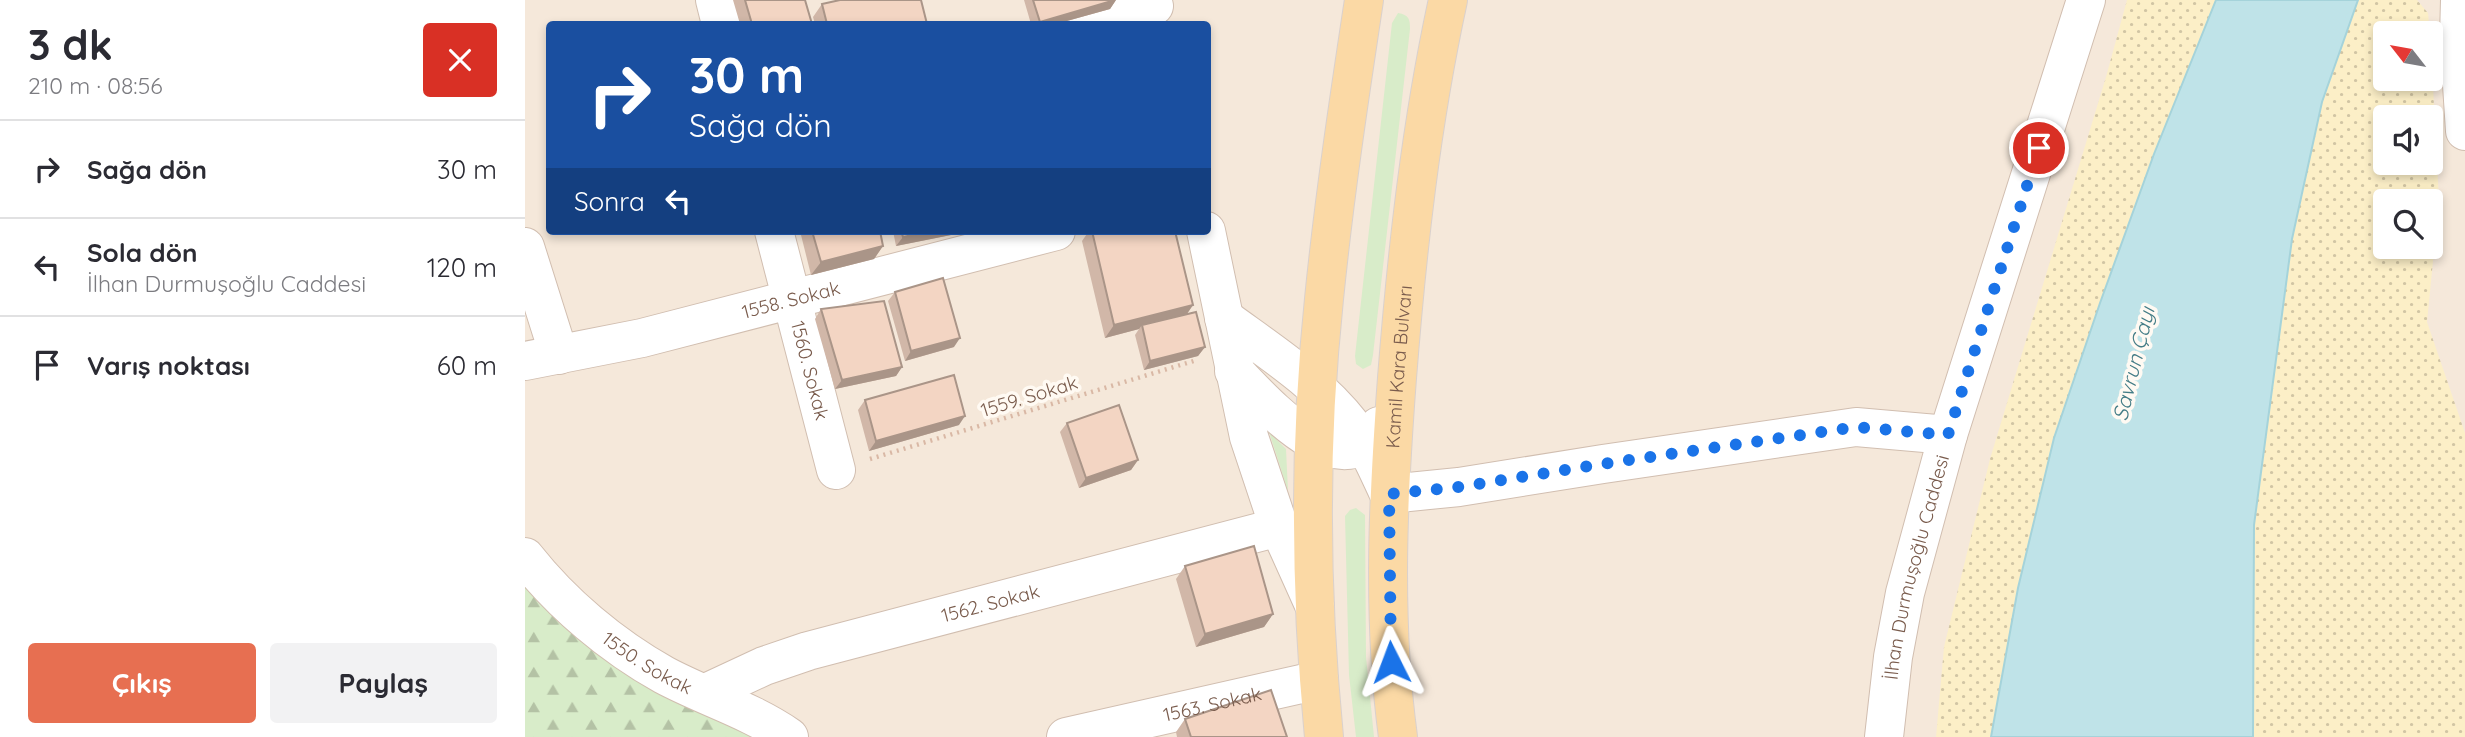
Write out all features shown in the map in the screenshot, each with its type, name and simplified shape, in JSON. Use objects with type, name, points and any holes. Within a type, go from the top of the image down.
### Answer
[{"type":"main road","points":[[1324,737],[1319,680],[1314,505],[1318,387],[1325,287],[1364,0]]},
{"type":"main road","name":"Kamil Kara Bulvarı","points":[[1398,737],[1389,640],[1389,494],[1403,302],[1418,164],[1434,63],[1448,0]]},
{"type":"street","points":[[715,0],[720,21]]},
{"type":"street","points":[[2075,0],[2086,0]]},
{"type":"street","name":"İlhan Durmuşoğlu Caddesi","points":[[1884,737],[1893,657],[1905,593],[1948,435],[2086,0]]},
{"type":"street","points":[[2460,0],[2459,38],[2465,131]]},
{"type":"street","points":[[1101,21],[1155,10]]},
{"type":"street","name":"1560. Sokak","points":[[775,235],[836,470]]},
{"type":"street","name":"1558. Sokak","points":[[542,358],[642,338],[1041,235]]},
{"type":"street","points":[[1207,235],[1249,437],[1279,527],[1316,610]]},
{"type":"street","points":[[525,247],[542,358]]},
{"type":"street","points":[[1230,346],[1318,387],[1353,427],[1389,494],[1459,487],[1856,427],[1948,435]]},
{"type":"street","points":[[1230,346],[1268,406],[1316,443],[1330,449],[1347,449],[1364,444],[1381,422],[1397,384]]},
{"type":"street","name":"1562. Sokak","points":[[706,693],[764,666],[808,651],[1279,527]]},
{"type":"street","name":"1550. Sokak","points":[[525,557],[605,635],[666,676],[747,712],[789,737]]},
{"type":"street","name":"1563. Sokak","points":[[1066,737],[1319,680]]},
{"type":"path","name":"1559. Sokak","points":[[836,470],[1230,346]]},
{"type":"shaded area","points":[[525,0],[2465,0],[2465,737],[525,737]]},
{"type":"green space","points":[[1398,13],[1408,18],[1410,29],[1373,355],[1371,365],[1363,369],[1356,364],[1355,356],[1392,23]]},
{"type":"green space","points":[[1269,432],[1286,449],[1288,491]]},
{"type":"green space","points":[[1356,508],[1365,515],[1366,657],[1374,737],[1356,737],[1349,675],[1345,516]]},
{"type":"green space","points":[[525,575],[754,737],[525,737]]},
{"type":"sand","points":[[2127,0],[2216,0],[2154,154],[2054,438],[2018,588],[1991,737],[1936,737],[1944,647],[1990,459]]},
{"type":"sand","points":[[2358,0],[2417,0],[2428,13],[2429,21],[2373,21],[2373,91],[2433,91],[2434,105],[2373,105],[2373,175],[2438,175],[2438,189],[2373,189],[2373,259],[2433,259],[2427,322],[2465,433],[2465,737],[2253,737],[2254,525],[2292,239],[2322,102]]},
{"type":"water","name":"Savrun Çayı","points":[[2216,0],[2358,0],[2322,102],[2292,239],[2254,525],[2253,737],[1991,737],[2018,588],[2054,438],[2154,154]]},
{"type":"building","points":[[745,0],[805,0],[811,21],[751,21]]},
{"type":"building","points":[[840,0],[921,0],[926,21],[826,21],[822,4]]},
{"type":"building","points":[[1033,0],[1115,0],[1043,21],[1040,21]]},
{"type":"building","points":[[813,235],[881,235],[883,246],[821,262]]},
{"type":"building","points":[[1093,235],[1176,235],[1193,305],[1114,325]]},
{"type":"building","points":[[943,278],[960,338],[911,351],[895,292]]},
{"type":"building","points":[[884,301],[902,367],[842,380],[821,309]]},
{"type":"building","points":[[1196,312],[1205,347],[1150,361],[1142,325]]},
{"type":"building","points":[[954,375],[965,416],[876,441],[865,400]]},
{"type":"building","points":[[1119,405],[1138,460],[1086,478],[1067,423]]},
{"type":"building","points":[[1254,546],[1273,614],[1205,634],[1185,566]]},
{"type":"building","points":[[1271,690],[1287,737],[1191,737],[1185,719]]},
{"type":"route","points":[[1391,662],[1389,494],[1459,487],[1856,427],[1948,435],[2039,148]]}]
